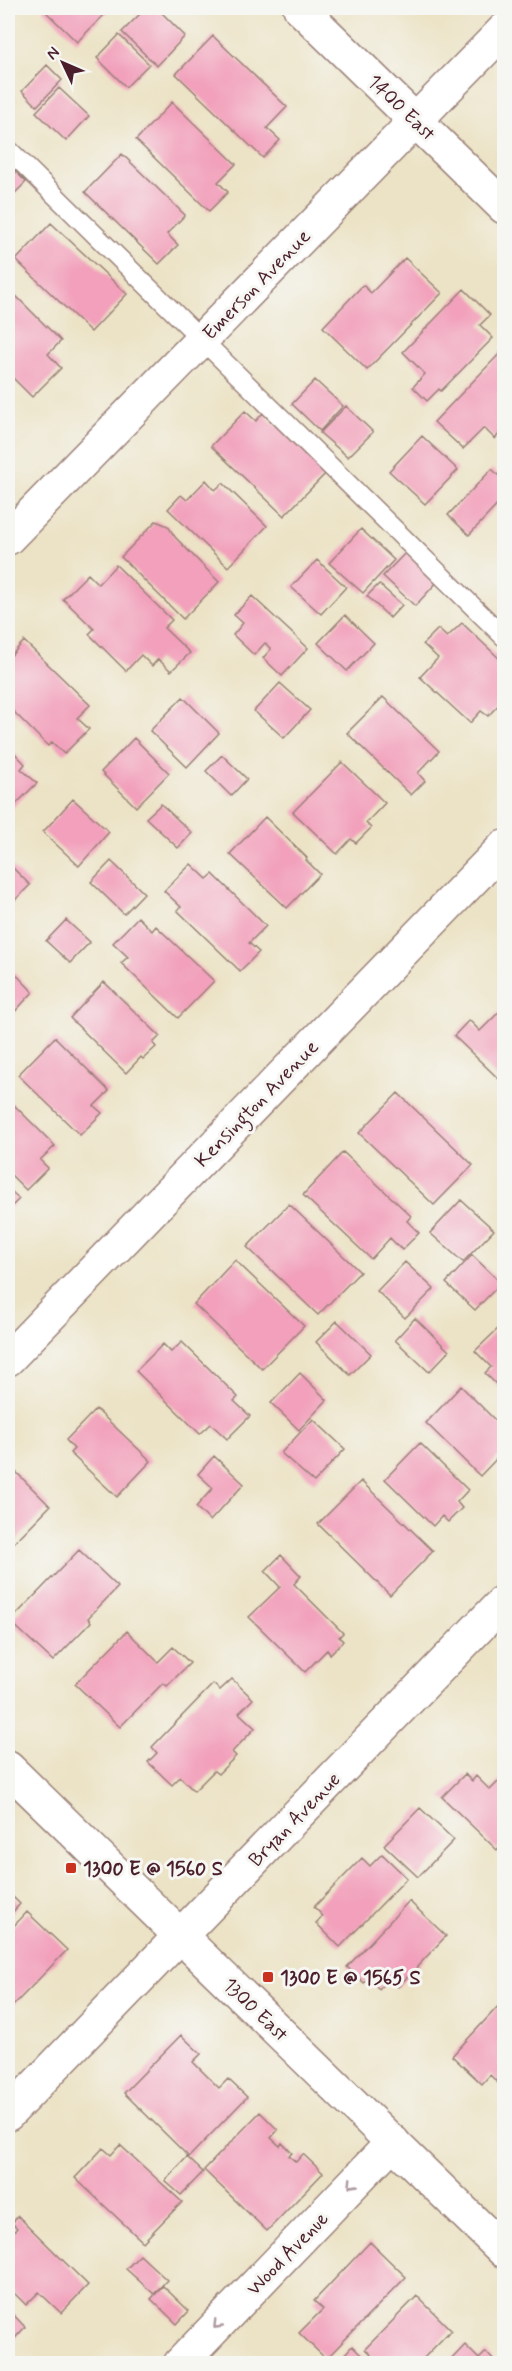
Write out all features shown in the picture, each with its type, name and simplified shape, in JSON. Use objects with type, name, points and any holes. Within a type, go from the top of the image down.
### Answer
[{"type":"street","name":"1400 East","points":[[300,8],[504,207]]},
{"type":"street","name":"Emerson Avenue","points":[[8,538],[504,30]]},
{"type":"street","name":"Kensington Avenue","points":[[8,1359],[504,847]]},
{"type":"street","name":"Bryan Avenue","points":[[8,2114],[504,1601]]},
{"type":"street","name":"1300 East","points":[[8,1768],[504,2251]]},
{"type":"street","name":"Wood Avenue","points":[[180,2364],[393,2142]]},
{"type":"lane","points":[[8,149],[504,637]]},
{"type":"building","points":[[42,8],[111,8],[77,42]]},
{"type":"building","points":[[146,8],[157,8],[185,36],[157,66],[122,32]]},
{"type":"building","points":[[119,35],[149,64],[126,87],[97,58]]},
{"type":"building","points":[[213,36],[287,107],[267,128],[280,140],[263,158],[176,74]]},
{"type":"building","points":[[47,65],[62,80],[37,106],[22,91]]},
{"type":"building","points":[[59,88],[89,116],[66,141],[36,112]]},
{"type":"building","points":[[172,102],[236,164],[218,182],[228,192],[209,211],[136,140]]},
{"type":"building","points":[[122,154],[185,215],[167,234],[178,245],[159,264],[85,192]]},
{"type":"building","points":[[8,164],[26,182],[8,200]]},
{"type":"building","points":[[51,223],[127,294],[91,332],[16,260]]},
{"type":"building","points":[[405,258],[442,293],[367,370],[323,327],[363,285],[371,293]]},
{"type":"building","points":[[8,288],[61,341],[48,354],[61,368],[32,397],[8,373]]},
{"type":"building","points":[[464,289],[490,315],[480,325],[493,338],[441,391],[439,389],[427,401],[413,387],[425,374],[403,352]]},
{"type":"building","points":[[504,349],[504,428],[495,439],[484,428],[463,449],[434,422]]},
{"type":"building","points":[[315,380],[343,406],[320,431],[292,404]]},
{"type":"building","points":[[346,406],[373,432],[348,457],[320,433]]},
{"type":"building","points":[[245,411],[256,421],[263,413],[277,427],[281,422],[330,469],[284,516],[211,446]]},
{"type":"building","points":[[422,436],[458,470],[425,504],[389,471]]},
{"type":"building","points":[[492,469],[504,481],[504,498],[469,535],[448,515]]},
{"type":"building","points":[[206,480],[215,490],[223,483],[267,526],[228,567],[168,509],[181,495],[187,500]]},
{"type":"building","points":[[156,521],[168,526],[175,537],[219,582],[183,619],[121,557]]},
{"type":"building","points":[[361,529],[394,560],[363,593],[329,563]]},
{"type":"building","points":[[409,549],[440,579],[415,606],[383,576]]},
{"type":"building","points":[[317,560],[346,587],[321,614],[291,587]]},
{"type":"building","points":[[116,565],[172,620],[164,628],[190,653],[171,671],[158,659],[152,666],[141,655],[126,671],[89,634],[94,629],[63,599],[88,574],[98,584]]},
{"type":"building","points":[[379,584],[402,605],[390,618],[367,596]]},
{"type":"building","points":[[252,596],[308,648],[282,676],[263,658],[271,649],[265,643],[254,655],[233,635],[243,623],[234,615]]},
{"type":"building","points":[[345,615],[374,643],[347,671],[318,643]]},
{"type":"building","points":[[462,623],[504,663],[504,685],[499,691],[504,699],[488,716],[481,711],[470,723],[420,677],[438,658],[423,644],[438,629],[447,637]]},
{"type":"building","points":[[24,641],[90,705],[77,718],[89,729],[64,754],[52,742],[48,746],[8,706],[8,659]]},
{"type":"building","points":[[280,683],[310,710],[284,738],[254,711]]},
{"type":"building","points":[[183,697],[219,733],[187,767],[150,731]]},
{"type":"building","points":[[383,697],[439,751],[418,773],[425,781],[411,795],[347,733]]},
{"type":"building","points":[[134,738],[169,773],[136,807],[101,772]]},
{"type":"building","points":[[8,746],[25,764],[21,769],[37,783],[8,812]]},
{"type":"building","points":[[222,755],[247,779],[231,796],[206,771]]},
{"type":"building","points":[[342,762],[385,803],[366,823],[371,828],[356,843],[351,839],[337,854],[293,812]]},
{"type":"building","points":[[73,799],[109,832],[79,866],[43,832]]},
{"type":"building","points":[[161,804],[192,833],[178,848],[146,818]]},
{"type":"building","points":[[265,817],[320,874],[287,908],[230,854]]},
{"type":"building","points":[[111,861],[144,893],[124,914],[91,882]]},
{"type":"building","points":[[8,863],[30,885],[8,907]]},
{"type":"building","points":[[191,864],[207,879],[213,874],[266,926],[249,943],[259,952],[240,971],[177,910],[181,907],[164,891]]},
{"type":"building","points":[[138,917],[152,931],[156,926],[214,981],[178,1018],[121,963],[128,957],[113,943]]},
{"type":"building","points":[[66,920],[90,942],[70,963],[46,941]]},
{"type":"building","points":[[8,966],[33,992],[8,1019]]},
{"type":"building","points":[[104,982],[160,1036],[153,1043],[156,1047],[143,1059],[141,1057],[126,1073],[70,1018]]},
{"type":"building","points":[[502,1009],[504,1011],[504,1084],[454,1036],[469,1020],[480,1031]]},
{"type":"building","points":[[55,1037],[109,1091],[94,1106],[102,1113],[80,1135],[18,1075]]},
{"type":"building","points":[[398,1093],[473,1165],[434,1205],[359,1133]]},
{"type":"building","points":[[8,1099],[55,1146],[40,1160],[48,1168],[26,1190],[8,1172]]},
{"type":"building","points":[[343,1152],[411,1216],[407,1221],[419,1233],[402,1250],[390,1238],[371,1259],[303,1195]]},
{"type":"building","points":[[8,1188],[19,1199],[8,1210]]},
{"type":"building","points":[[461,1200],[494,1230],[463,1262],[430,1233]]},
{"type":"building","points":[[289,1204],[360,1272],[318,1315],[247,1247]]},
{"type":"building","points":[[472,1255],[501,1283],[475,1310],[446,1283]]},
{"type":"building","points":[[235,1260],[304,1326],[262,1369],[194,1304]]},
{"type":"building","points":[[405,1262],[434,1289],[405,1318],[377,1291]]},
{"type":"building","points":[[415,1318],[449,1351],[429,1372],[395,1340]]},
{"type":"building","points":[[337,1321],[371,1354],[350,1375],[316,1342]]},
{"type":"building","points":[[504,1323],[504,1392],[485,1373],[491,1367],[475,1351]]},
{"type":"building","points":[[182,1342],[238,1397],[234,1401],[250,1416],[227,1439],[211,1424],[200,1434],[136,1371],[163,1344],[171,1352]]},
{"type":"building","points":[[300,1373],[327,1400],[299,1430],[271,1403]]},
{"type":"building","points":[[461,1386],[504,1429],[504,1451],[480,1476],[426,1423]]},
{"type":"building","points":[[96,1409],[151,1461],[117,1497],[70,1453],[74,1449],[66,1440]]},
{"type":"building","points":[[313,1419],[345,1449],[314,1482],[281,1453]]},
{"type":"building","points":[[420,1443],[468,1490],[457,1502],[462,1508],[448,1522],[442,1516],[433,1526],[385,1479]]},
{"type":"building","points":[[214,1456],[244,1484],[210,1521],[196,1507],[213,1488],[198,1474]]},
{"type":"building","points":[[14,1470],[50,1506],[8,1549],[8,1477]]},
{"type":"building","points":[[361,1481],[433,1551],[390,1595],[318,1524]]},
{"type":"building","points":[[79,1550],[118,1587],[88,1618],[91,1622],[53,1661],[10,1621]]},
{"type":"building","points":[[281,1555],[301,1576],[294,1584],[343,1633],[339,1637],[343,1641],[330,1654],[327,1650],[305,1672],[249,1617],[280,1587],[265,1571]]},
{"type":"building","points":[[127,1631],[158,1662],[173,1647],[190,1663],[167,1686],[163,1683],[120,1727],[75,1684]]},
{"type":"building","points":[[232,1679],[253,1699],[239,1713],[255,1728],[232,1752],[236,1756],[218,1774],[214,1771],[194,1791],[180,1777],[172,1785],[148,1762],[157,1753],[152,1747],[213,1684],[220,1690]]},
{"type":"building","points":[[465,1774],[472,1781],[476,1776],[490,1790],[502,1778],[504,1781],[504,1841],[497,1850],[442,1797]]},
{"type":"building","points":[[420,1808],[454,1840],[418,1877],[384,1845]]},
{"type":"building","points":[[382,1854],[407,1878],[340,1947],[316,1923],[323,1916],[314,1907],[362,1858],[370,1866]]},
{"type":"building","points":[[8,1892],[20,1904],[8,1917]]},
{"type":"building","points":[[409,1901],[446,1936],[398,1987],[389,1978],[379,1989],[368,1978],[364,1983],[347,1967]]},
{"type":"building","points":[[27,1912],[67,1950],[8,2011],[8,1932]]},
{"type":"building","points":[[504,2000],[504,2089],[490,2075],[482,2084],[452,2056]]},
{"type":"building","points":[[181,2035],[201,2054],[193,2062],[219,2088],[228,2079],[247,2097],[189,2157],[124,2093]]},
{"type":"building","points":[[260,2112],[278,2130],[271,2138],[280,2146],[282,2143],[292,2153],[289,2156],[296,2162],[303,2154],[323,2173],[267,2231],[204,2170]]},
{"type":"building","points":[[120,2145],[182,2202],[143,2242],[75,2178],[103,2148],[111,2155]]},
{"type":"building","points":[[187,2157],[203,2172],[181,2195],[165,2181]]},
{"type":"building","points":[[18,2216],[88,2285],[61,2313],[39,2292],[26,2305],[8,2287],[8,2248],[10,2245],[8,2238],[17,2228],[12,2223]]},
{"type":"building","points":[[370,2242],[406,2277],[326,2359],[299,2333],[323,2309],[314,2301]]},
{"type":"building","points":[[140,2255],[167,2280],[154,2294],[126,2269]]},
{"type":"building","points":[[163,2286],[189,2311],[177,2324],[151,2299]]},
{"type":"building","points":[[417,2296],[451,2330],[418,2364],[380,2364],[365,2349]]},
{"type":"building","points":[[8,2309],[25,2327],[8,2346]]},
{"type":"building","points":[[465,2345],[479,2359],[486,2352],[495,2362],[494,2364],[447,2364]]},
{"type":"building","points":[[352,2346],[370,2364],[336,2364]]},
{"type":"place","name":"1300 E @ 1560 S","points":[[71,1868]]},
{"type":"place","name":"1300 E @ 1565 S","points":[[268,1977]]}]
